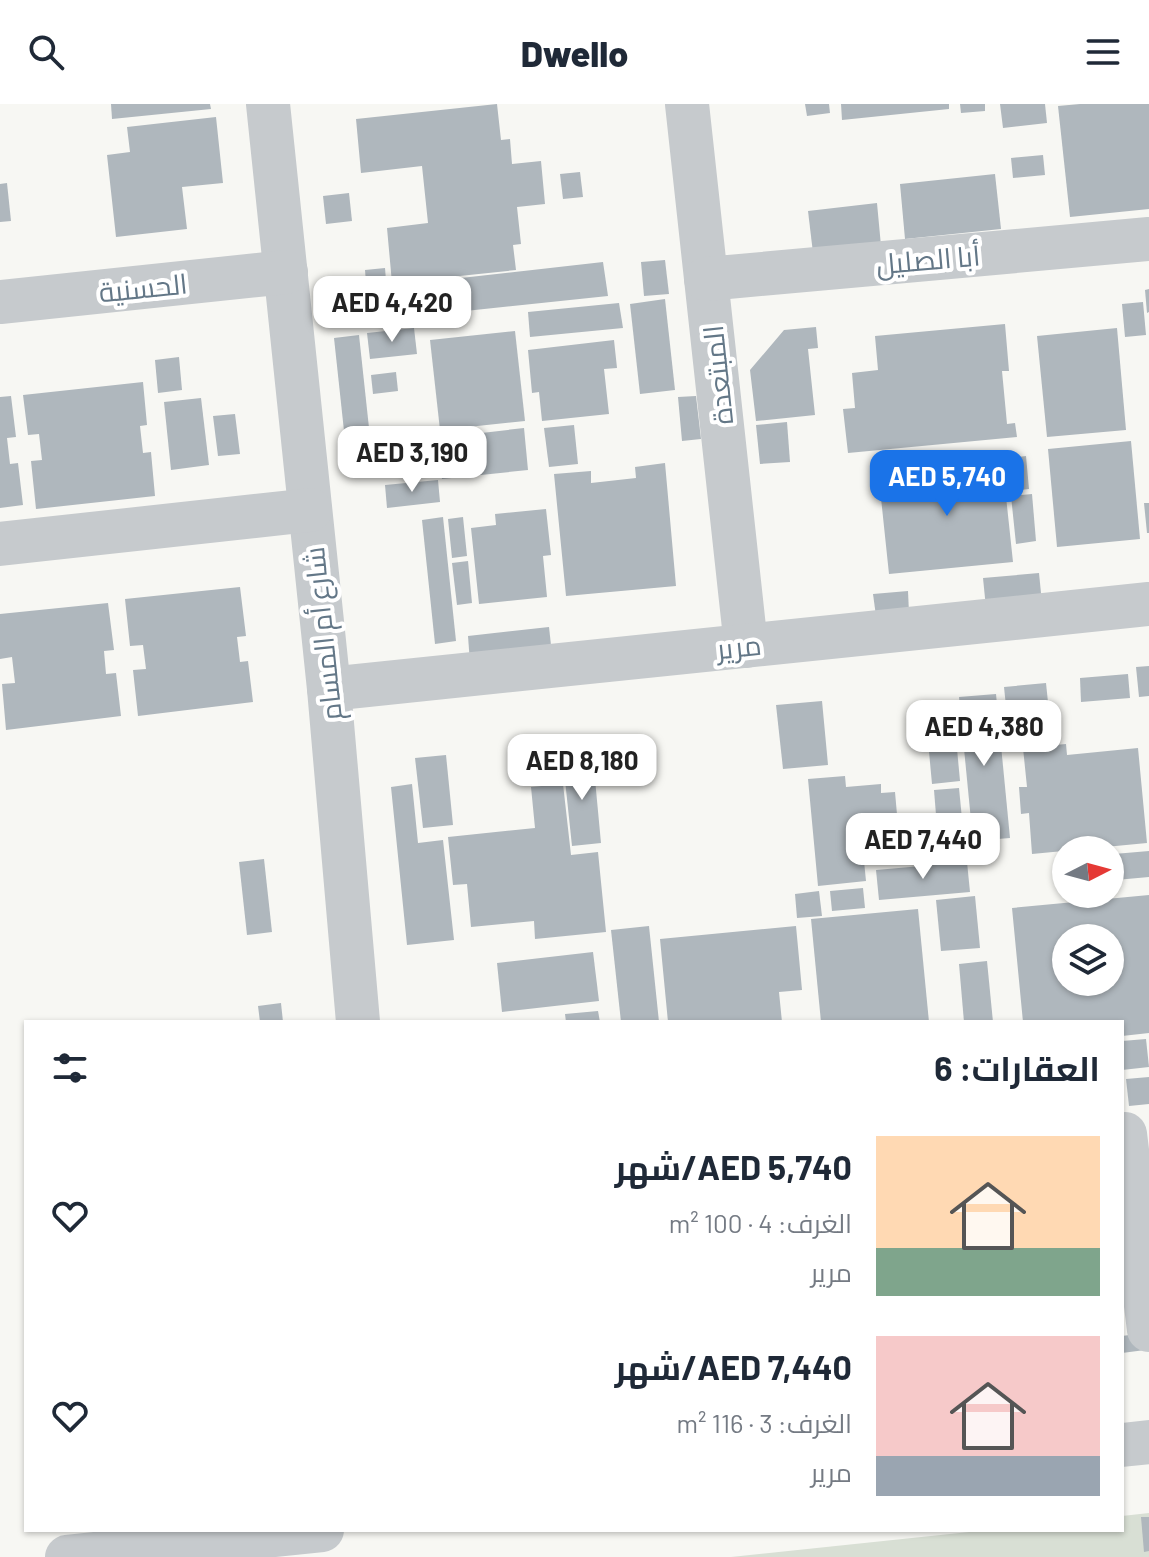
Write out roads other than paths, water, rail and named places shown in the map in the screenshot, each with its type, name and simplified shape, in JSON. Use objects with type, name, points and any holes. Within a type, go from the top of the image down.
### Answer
[{"type":"street","name":"شارع أم المسام","points":[[268,104],[329,689],[358,1020]]},
{"type":"street","name":"المبتعدة","points":[[687,104],[746,646]]},
{"type":"street","name":"أبا الصليل","points":[[706,279],[1149,239]]},
{"type":"street","name":"الحسنية","points":[[0,302],[286,272]]},
{"type":"street","points":[[0,544],[310,510]]},
{"type":"street","name":"مرير","points":[[329,689],[1149,604]]},
{"type":"street","points":[[1132,1133],[1149,1330]]},
{"type":"street","points":[[1124,1445],[1149,1442]]},
{"type":"street","points":[[67,1557],[303,1532]]}]
